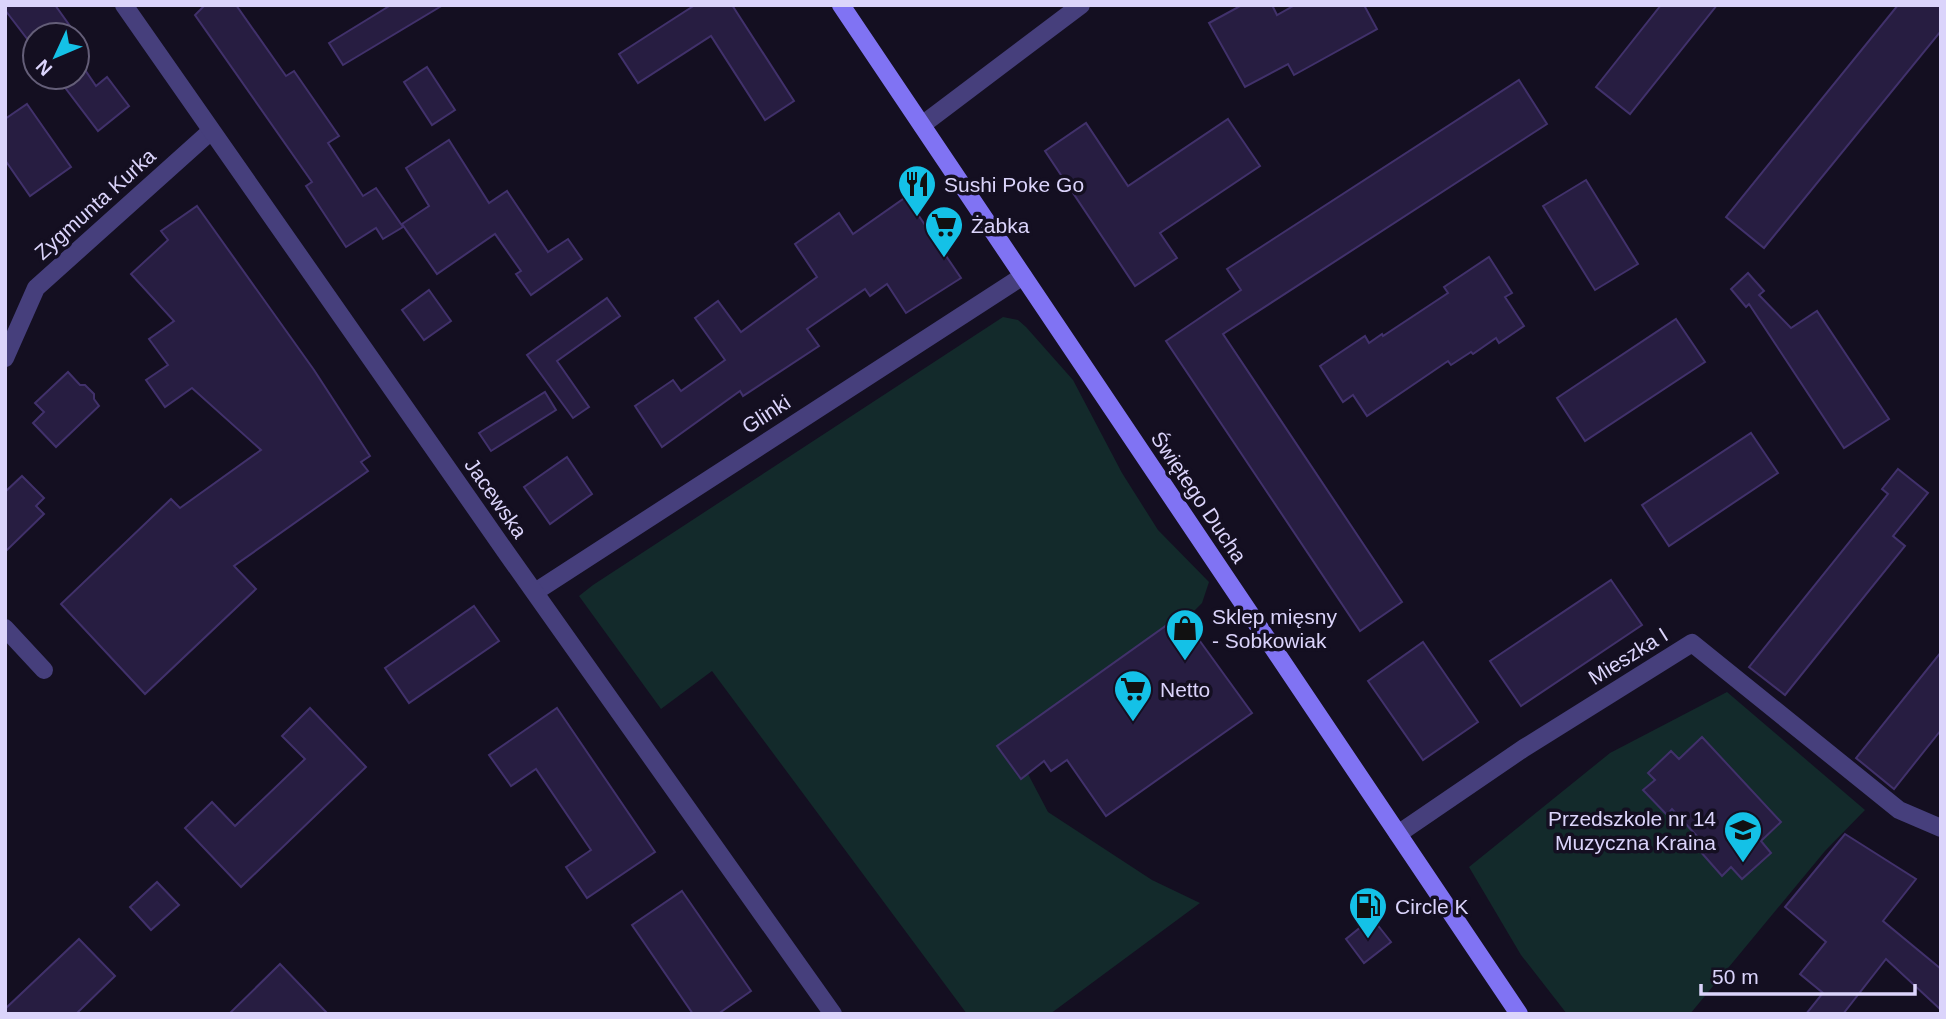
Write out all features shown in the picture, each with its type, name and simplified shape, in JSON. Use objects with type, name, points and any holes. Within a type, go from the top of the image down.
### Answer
[{"type":"main road","name":"Świętego Ducha","points":[[841,5],[1519,1014]]},
{"type":"street","name":"Jacewska","points":[[124,5],[833,1014]]},
{"type":"street","points":[[922,125],[1081,5]]},
{"type":"street","name":"Zygmunta Kurka","points":[[5,358],[36,288],[211,131]]},
{"type":"street","name":"Glinki","points":[[534,592],[1023,276]]},
{"type":"street","points":[[5,628],[44,670]]},
{"type":"street","name":"Mieszka I","points":[[1398,834],[1524,748],[1692,643],[1899,810],[1941,828]]},
{"type":"green space","points":[[1003,317],[1018,320],[1026,327],[1073,380],[1122,473],[1158,530],[1209,582],[1202,603],[1185,620],[1181,615],[1021,779],[1028,774],[1048,812],[1152,880],[1200,903],[1050,1014],[967,1014],[712,671],[661,709],[579,596]]},
{"type":"green space","points":[[1727,692],[1865,810],[1825,851],[1690,1014],[1567,1014],[1521,955],[1469,867],[1610,753]]},
{"type":"building","points":[[5,5],[55,5],[66,21],[21,21],[21,31],[5,10]]},
{"type":"building","points":[[205,5],[236,5],[286,76],[294,71],[339,136],[328,143],[363,196],[376,188],[403,227],[383,239],[376,228],[346,247],[306,186],[312,182],[195,15]]},
{"type":"building","points":[[391,5],[443,5],[343,65],[329,43]]},
{"type":"building","points":[[695,5],[732,5],[794,101],[765,120],[711,36],[638,83],[619,54]]},
{"type":"building","points":[[1242,5],[1272,5],[1277,15],[1295,5],[1364,5],[1377,29],[1294,75],[1288,64],[1245,87],[1209,23]]},
{"type":"building","points":[[1661,5],[1717,5],[1630,114],[1596,87]]},
{"type":"building","points":[[1898,5],[1941,5],[1941,31],[1764,248],[1726,217]]},
{"type":"building","points":[[427,67],[455,110],[432,125],[404,82]]},
{"type":"building","points":[[107,77],[129,106],[98,131],[68,91],[91,91],[91,79],[96,86]]},
{"type":"building","points":[[1519,80],[1547,124],[1223,334],[1402,602],[1360,631],[1166,341],[1241,290],[1227,269]]},
{"type":"building","points":[[27,104],[71,167],[30,196],[5,160],[5,119]]},
{"type":"building","points":[[1228,119],[1260,166],[1160,233],[1177,258],[1135,286],[1045,151],[1086,123],[1128,186]]},
{"type":"building","points":[[449,140],[489,203],[507,191],[548,252],[568,239],[582,259],[531,295],[516,274],[521,271],[495,234],[437,274],[402,224],[429,206],[406,168]]},
{"type":"building","points":[[1586,180],[1638,264],[1595,290],[1543,206]]},
{"type":"building","points":[[906,197],[961,278],[906,313],[887,284],[870,296],[865,289],[807,329],[819,346],[743,396],[740,391],[662,447],[635,406],[673,380],[681,391],[725,360],[695,318],[718,301],[741,332],[817,277],[795,244],[839,213],[853,234]]},
{"type":"building","points":[[197,206],[314,370],[370,456],[361,462],[368,471],[234,566],[256,589],[145,694],[61,604],[171,499],[180,508],[261,450],[192,388],[165,407],[146,380],[168,365],[149,339],[174,321],[131,274],[168,240],[161,231]]},
{"type":"building","points":[[1489,257],[1512,293],[1505,297],[1524,326],[1499,343],[1496,338],[1451,365],[1448,361],[1367,416],[1353,395],[1343,402],[1320,366],[1365,336],[1369,343],[1382,334],[1383,336],[1448,293],[1444,287]]},
{"type":"building","points":[[1748,273],[1764,291],[1759,295],[1791,328],[1817,311],[1889,419],[1844,448],[1749,304],[1746,307],[1731,289]]},
{"type":"building","points":[[429,290],[451,321],[424,340],[402,310]]},
{"type":"building","points":[[607,298],[620,316],[557,361],[589,407],[573,418],[527,355]]},
{"type":"building","points":[[1676,319],[1705,362],[1585,441],[1557,398]]},
{"type":"building","points":[[68,372],[80,385],[85,385],[94,394],[99,406],[56,447],[33,423],[44,412],[35,403]]},
{"type":"building","points":[[545,392],[556,410],[491,451],[479,433]]},
{"type":"building","points":[[1751,433],[1778,473],[1669,546],[1642,505]]},
{"type":"building","points":[[567,457],[592,494],[550,524],[524,487]]},
{"type":"building","points":[[1898,469],[1928,493],[1893,536],[1905,546],[1785,695],[1749,667],[1888,494],[1882,489]]},
{"type":"building","points":[[22,476],[44,498],[36,506],[44,514],[5,552],[5,492]]},
{"type":"building","points":[[1611,580],[1642,625],[1521,706],[1490,661]]},
{"type":"building","points":[[474,606],[499,641],[409,703],[385,668]]},
{"type":"building","name":"Netto","points":[[1181,615],[1252,713],[1106,816],[1067,760],[1051,771],[1044,761],[1021,779],[997,746]]},
{"type":"building","points":[[1423,642],[1478,722],[1423,760],[1368,681]]},
{"type":"building","points":[[1941,652],[1941,730],[1894,789],[1856,758]]},
{"type":"building","points":[[310,708],[366,767],[241,887],[185,828],[212,802],[235,826],[305,759],[282,736]]},
{"type":"building","points":[[557,708],[655,852],[587,898],[566,867],[591,850],[536,769],[511,786],[489,755]]},
{"type":"building","points":[[1702,737],[1781,822],[1761,841],[1771,853],[1742,879],[1731,867],[1722,876],[1700,851],[1706,846],[1672,809],[1667,815],[1643,790],[1655,780],[1648,773],[1671,751],[1679,759]]},
{"type":"building","points":[[1845,834],[1916,879],[1883,921],[1941,969],[1941,1010],[1886,959],[1843,1014],[1806,1014],[1823,993],[1800,974],[1826,942],[1785,907]]},
{"type":"building","points":[[157,882],[179,905],[151,930],[130,907]]},
{"type":"building","points":[[682,891],[751,991],[718,1014],[693,1014],[632,925]]},
{"type":"building","name":"Circle K","points":[[1372,918],[1391,942],[1364,963],[1346,939]]},
{"type":"building","points":[[79,939],[115,976],[76,1014],[5,1014],[5,1009]]},
{"type":"building","points":[[280,964],[328,1014],[229,1014]]},
{"type":"place","name":"Sushi Poke Go","points":[[917,218]]},
{"type":"place","name":"Żabka","points":[[944,259]]},
{"type":"place","name":"Sklep mięsny - Sobkowiak","points":[[1185,662]]},
{"type":"place","name":"Netto","points":[[1133,723]]},
{"type":"place","name":"Przedszkole nr 14 Muzyczna Kraina","points":[[1743,864]]},
{"type":"place","name":"Circle K","points":[[1368,940]]}]
